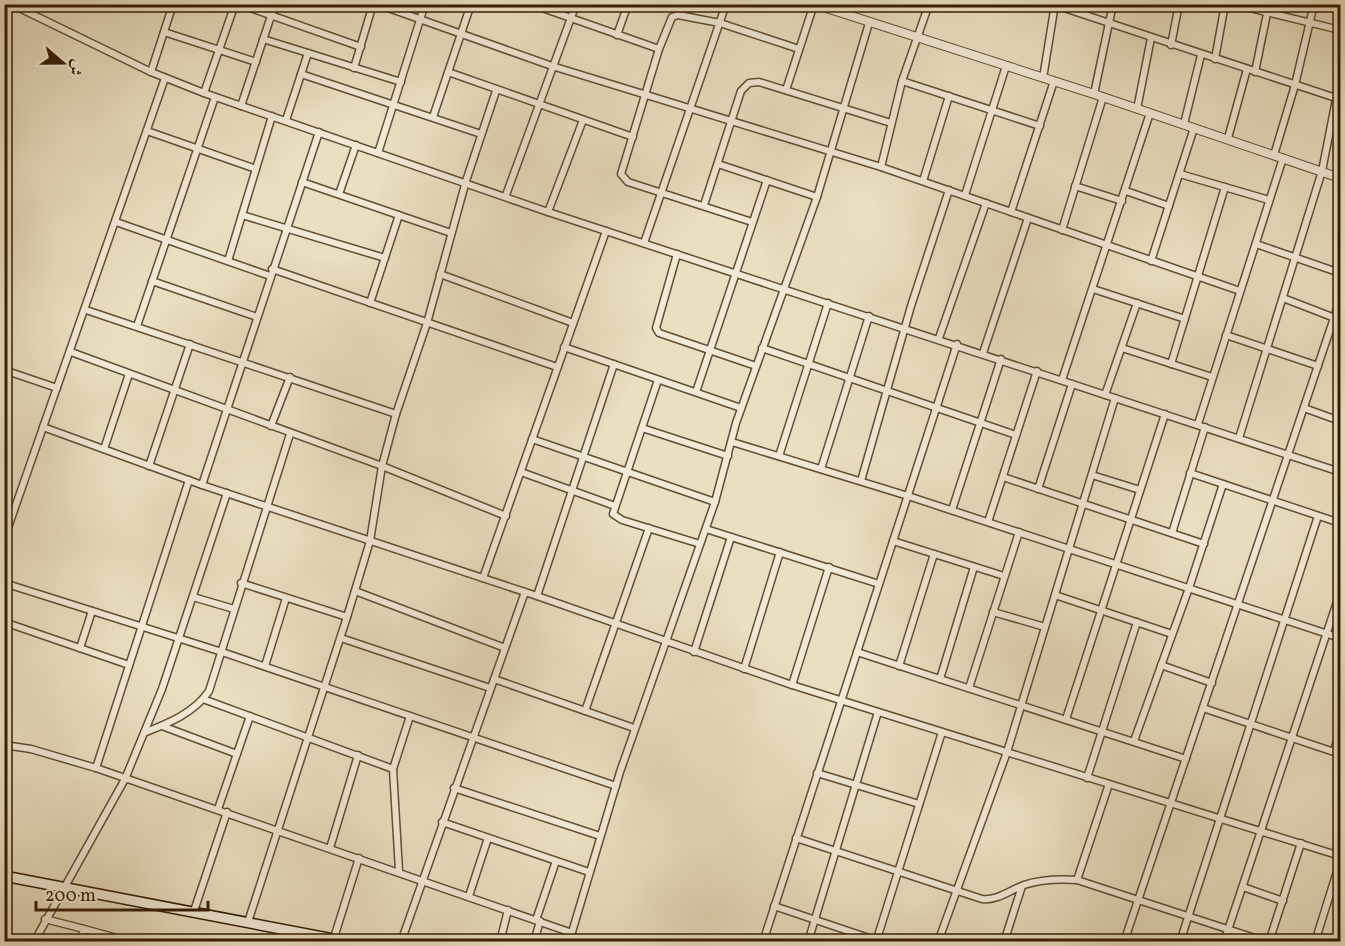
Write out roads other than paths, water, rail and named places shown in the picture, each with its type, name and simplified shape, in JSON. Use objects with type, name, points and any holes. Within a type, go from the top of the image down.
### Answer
[{"type":"main road","points":[[4,876],[349,942]]},
{"type":"street","points":[[11,4],[151,72],[215,97],[506,195],[548,212],[939,338],[1341,472]]},
{"type":"street","points":[[151,72],[173,4]]},
{"type":"street","points":[[204,93],[237,4],[361,47]]},
{"type":"street","points":[[241,106],[274,4]]},
{"type":"street","points":[[354,68],[375,4],[552,66],[881,167],[1240,291]]},
{"type":"street","points":[[378,153],[425,4]]},
{"type":"street","points":[[433,117],[471,4]]},
{"type":"street","points":[[531,4],[570,20],[659,49]]},
{"type":"street","points":[[506,195],[576,4]]},
{"type":"street","points":[[617,35],[628,4]]},
{"type":"street","points":[[644,243],[726,4]]},
{"type":"street","points":[[786,90],[814,4],[1228,138],[1341,178]]},
{"type":"street","points":[[848,15],[851,4]]},
{"type":"street","points":[[881,167],[903,81],[929,4]]},
{"type":"street","points":[[1094,94],[1113,4]]},
{"type":"street","points":[[1171,45],[1179,4]]},
{"type":"street","points":[[1215,59],[1225,4]]},
{"type":"street","points":[[1233,4],[1341,30]]},
{"type":"street","points":[[1255,72],[1269,4]]},
{"type":"street","points":[[1274,155],[1296,85],[1314,4]]},
{"type":"street","points":[[1043,78],[1055,5],[1339,99]]},
{"type":"street","points":[[752,222],[623,179],[621,174],[659,49],[672,17],[678,15],[720,23],[799,49]]},
{"type":"street","points":[[569,942],[634,728],[716,502],[741,408],[817,197],[869,23]]},
{"type":"street","points":[[164,32],[256,62]]},
{"type":"street","points":[[1137,109],[1151,38]]},
{"type":"street","points":[[263,39],[401,82]]},
{"type":"street","points":[[286,120],[308,53]]},
{"type":"street","points":[[1184,124],[1201,55]]},
{"type":"street","points":[[964,195],[1006,66]]},
{"type":"street","points":[[1228,138],[1246,69]]},
{"type":"street","points":[[448,72],[496,91],[633,137]]},
{"type":"street","points":[[301,75],[481,134]]},
{"type":"street","points":[[4,539],[86,310],[165,78]]},
{"type":"street","points":[[1239,438],[1322,171],[1339,99],[1341,80]]},
{"type":"street","points":[[903,81],[1040,126]]},
{"type":"street","points":[[1011,212],[1054,81]]},
{"type":"street","points":[[704,205],[745,85],[759,82],[891,123]]},
{"type":"street","points":[[248,922],[370,541],[382,466],[396,414],[427,323],[466,182],[496,91]]},
{"type":"street","points":[[923,181],[949,96]]},
{"type":"street","points":[[137,326],[215,97]]},
{"type":"street","points":[[1062,230],[1103,97]]},
{"type":"street","points":[[1062,380],[1150,113]]},
{"type":"street","points":[[228,261],[272,116]]},
{"type":"street","points":[[548,212],[583,120]]},
{"type":"street","points":[[1151,261],[1194,128]]},
{"type":"street","points":[[147,131],[256,170]]},
{"type":"street","points":[[202,485],[319,132]]},
{"type":"street","points":[[339,194],[356,145]]},
{"type":"street","points":[[1172,533],[1190,473],[1212,377],[1283,158]]},
{"type":"street","points":[[718,164],[817,197]]},
{"type":"street","points":[[1180,174],[1269,200]]},
{"type":"street","points":[[696,392],[767,180]]},
{"type":"street","points":[[302,182],[451,233]]},
{"type":"street","points":[[1075,186],[1122,201]]},
{"type":"street","points":[[1171,364],[1226,187]]},
{"type":"street","points":[[861,481],[905,328],[949,190]]},
{"type":"street","points":[[1126,191],[1169,206]]},
{"type":"street","points":[[939,338],[986,203]]},
{"type":"street","points":[[242,215],[385,258]]},
{"type":"street","points":[[370,303],[399,215]]},
{"type":"street","points":[[983,353],[1029,218]]},
{"type":"street","points":[[116,222],[228,261],[370,303],[557,367]]},
{"type":"street","points":[[483,578],[606,231]]},
{"type":"street","points":[[1256,244],[1341,273]]},
{"type":"street","points":[[677,254],[656,328],[659,333],[756,366]]},
{"type":"street","points":[[440,274],[573,323]]},
{"type":"street","points":[[152,281],[257,317]]},
{"type":"street","points":[[1093,289],[1185,319]]},
{"type":"street","points":[[1283,298],[1337,319]]},
{"type":"street","points":[[1124,942],[1318,366],[1337,319],[1341,300]]},
{"type":"street","points":[[779,456],[828,303]]},
{"type":"street","points":[[1106,395],[1137,303]]},
{"type":"street","points":[[86,310],[396,414]]},
{"type":"street","points":[[821,469],[869,316]]},
{"type":"street","points":[[1226,335],[1318,366]]},
{"type":"street","points":[[149,466],[190,344]]},
{"type":"street","points":[[763,942],[957,344]]},
{"type":"street","points":[[564,347],[741,408]]},
{"type":"street","points":[[762,348],[937,406],[1016,435]]},
{"type":"street","points":[[1122,348],[1212,377]]},
{"type":"street","points":[[71,352],[382,466],[506,516]]},
{"type":"street","points":[[952,510],[1001,359]]},
{"type":"street","points":[[537,596],[614,364]]},
{"type":"street","points":[[4,370],[57,388]]},
{"type":"street","points":[[988,522],[1037,371]]},
{"type":"street","points":[[104,449],[129,374]]},
{"type":"street","points":[[271,426],[290,377]]},
{"type":"street","points":[[658,380],[613,514],[616,518],[700,544]]},
{"type":"street","points":[[1038,489],[1072,384]]},
{"type":"street","points":[[939,942],[1022,704],[1115,398]]},
{"type":"street","points":[[1304,408],[1341,421]]},
{"type":"street","points":[[1066,719],[1165,414]]},
{"type":"street","points":[[43,427],[202,485],[537,596],[792,685],[1341,856]]},
{"type":"street","points":[[642,428],[729,456]]},
{"type":"street","points":[[146,732],[182,716],[203,699],[213,680],[241,583],[290,434]]},
{"type":"street","points":[[532,440],[716,502]]},
{"type":"street","points":[[732,442],[952,510],[1341,638]]},
{"type":"street","points":[[521,472],[615,506]]},
{"type":"street","points":[[1190,473],[1341,523]]},
{"type":"street","points":[[1092,475],[1140,490]]},
{"type":"street","points":[[1003,477],[1204,544]]},
{"type":"street","points":[[96,768],[189,480]]},
{"type":"street","points":[[1134,741],[1189,588],[1223,484]]},
{"type":"street","points":[[34,942],[125,779],[146,732],[227,493]]},
{"type":"street","points":[[1180,942],[1318,516]]},
{"type":"street","points":[[585,711],[650,528]]},
{"type":"street","points":[[706,529],[879,584]]},
{"type":"street","points":[[969,688],[1019,532]]},
{"type":"street","points":[[694,652],[731,537]]},
{"type":"street","points":[[893,541],[1004,576]]},
{"type":"street","points":[[744,669],[780,552]]},
{"type":"street","points":[[899,666],[934,554]]},
{"type":"street","points":[[792,685],[829,567]]},
{"type":"street","points":[[940,679],[974,567]]},
{"type":"street","points":[[4,583],[265,666],[616,786]]},
{"type":"street","points":[[241,583],[347,617]]},
{"type":"street","points":[[355,591],[505,648]]},
{"type":"street","points":[[401,942],[525,592]]},
{"type":"street","points":[[1224,942],[1341,593]]},
{"type":"street","points":[[1055,595],[1172,634]]},
{"type":"street","points":[[193,597],[234,609]]},
{"type":"street","points":[[265,666],[286,598]]},
{"type":"street","points":[[80,648],[92,611]]},
{"type":"street","points":[[993,612],[1045,627]]},
{"type":"street","points":[[4,622],[129,665]]},
{"type":"street","points":[[1087,778],[1137,622]]},
{"type":"street","points":[[340,638],[490,688]]},
{"type":"street","points":[[857,652],[1186,759]]},
{"type":"street","points":[[1161,665],[1212,683]]},
{"type":"street","points":[[494,679],[634,728]]},
{"type":"street","points":[[203,699],[393,769]]},
{"type":"street","points":[[1203,708],[1337,753],[1341,731]]},
{"type":"street","points":[[808,942],[878,712]]},
{"type":"street","points":[[218,809],[250,716]]},
{"type":"street","points":[[399,871],[393,769],[410,716]]},
{"type":"street","points":[[162,726],[237,754]]},
{"type":"street","points":[[774,906],[877,941],[942,732]]},
{"type":"street","points":[[4,745],[31,749],[96,768],[399,871],[572,933]]},
{"type":"street","points":[[330,848],[358,755]]},
{"type":"street","points":[[817,773],[919,804]]},
{"type":"street","points":[[1077,880],[1109,784]]},
{"type":"street","points":[[454,788],[600,836]]},
{"type":"street","points":[[194,911],[227,812]]},
{"type":"street","points":[[442,822],[589,872]]},
{"type":"street","points":[[469,896],[488,838]]},
{"type":"street","points":[[796,838],[955,891],[989,900],[1022,886],[1058,879],[1077,880],[1268,942],[1301,843]]},
{"type":"street","points":[[333,940],[359,858]]},
{"type":"street","points":[[534,942],[538,920],[556,861]]},
{"type":"street","points":[[1315,942],[1341,862]]},
{"type":"street","points":[[1005,942],[1022,886]]},
{"type":"street","points":[[1243,887],[1282,901]]},
{"type":"street","points":[[500,942],[508,909]]},
{"type":"street","points":[[45,919],[131,942]]},
{"type":"street","points":[[80,942],[84,929]]}]
